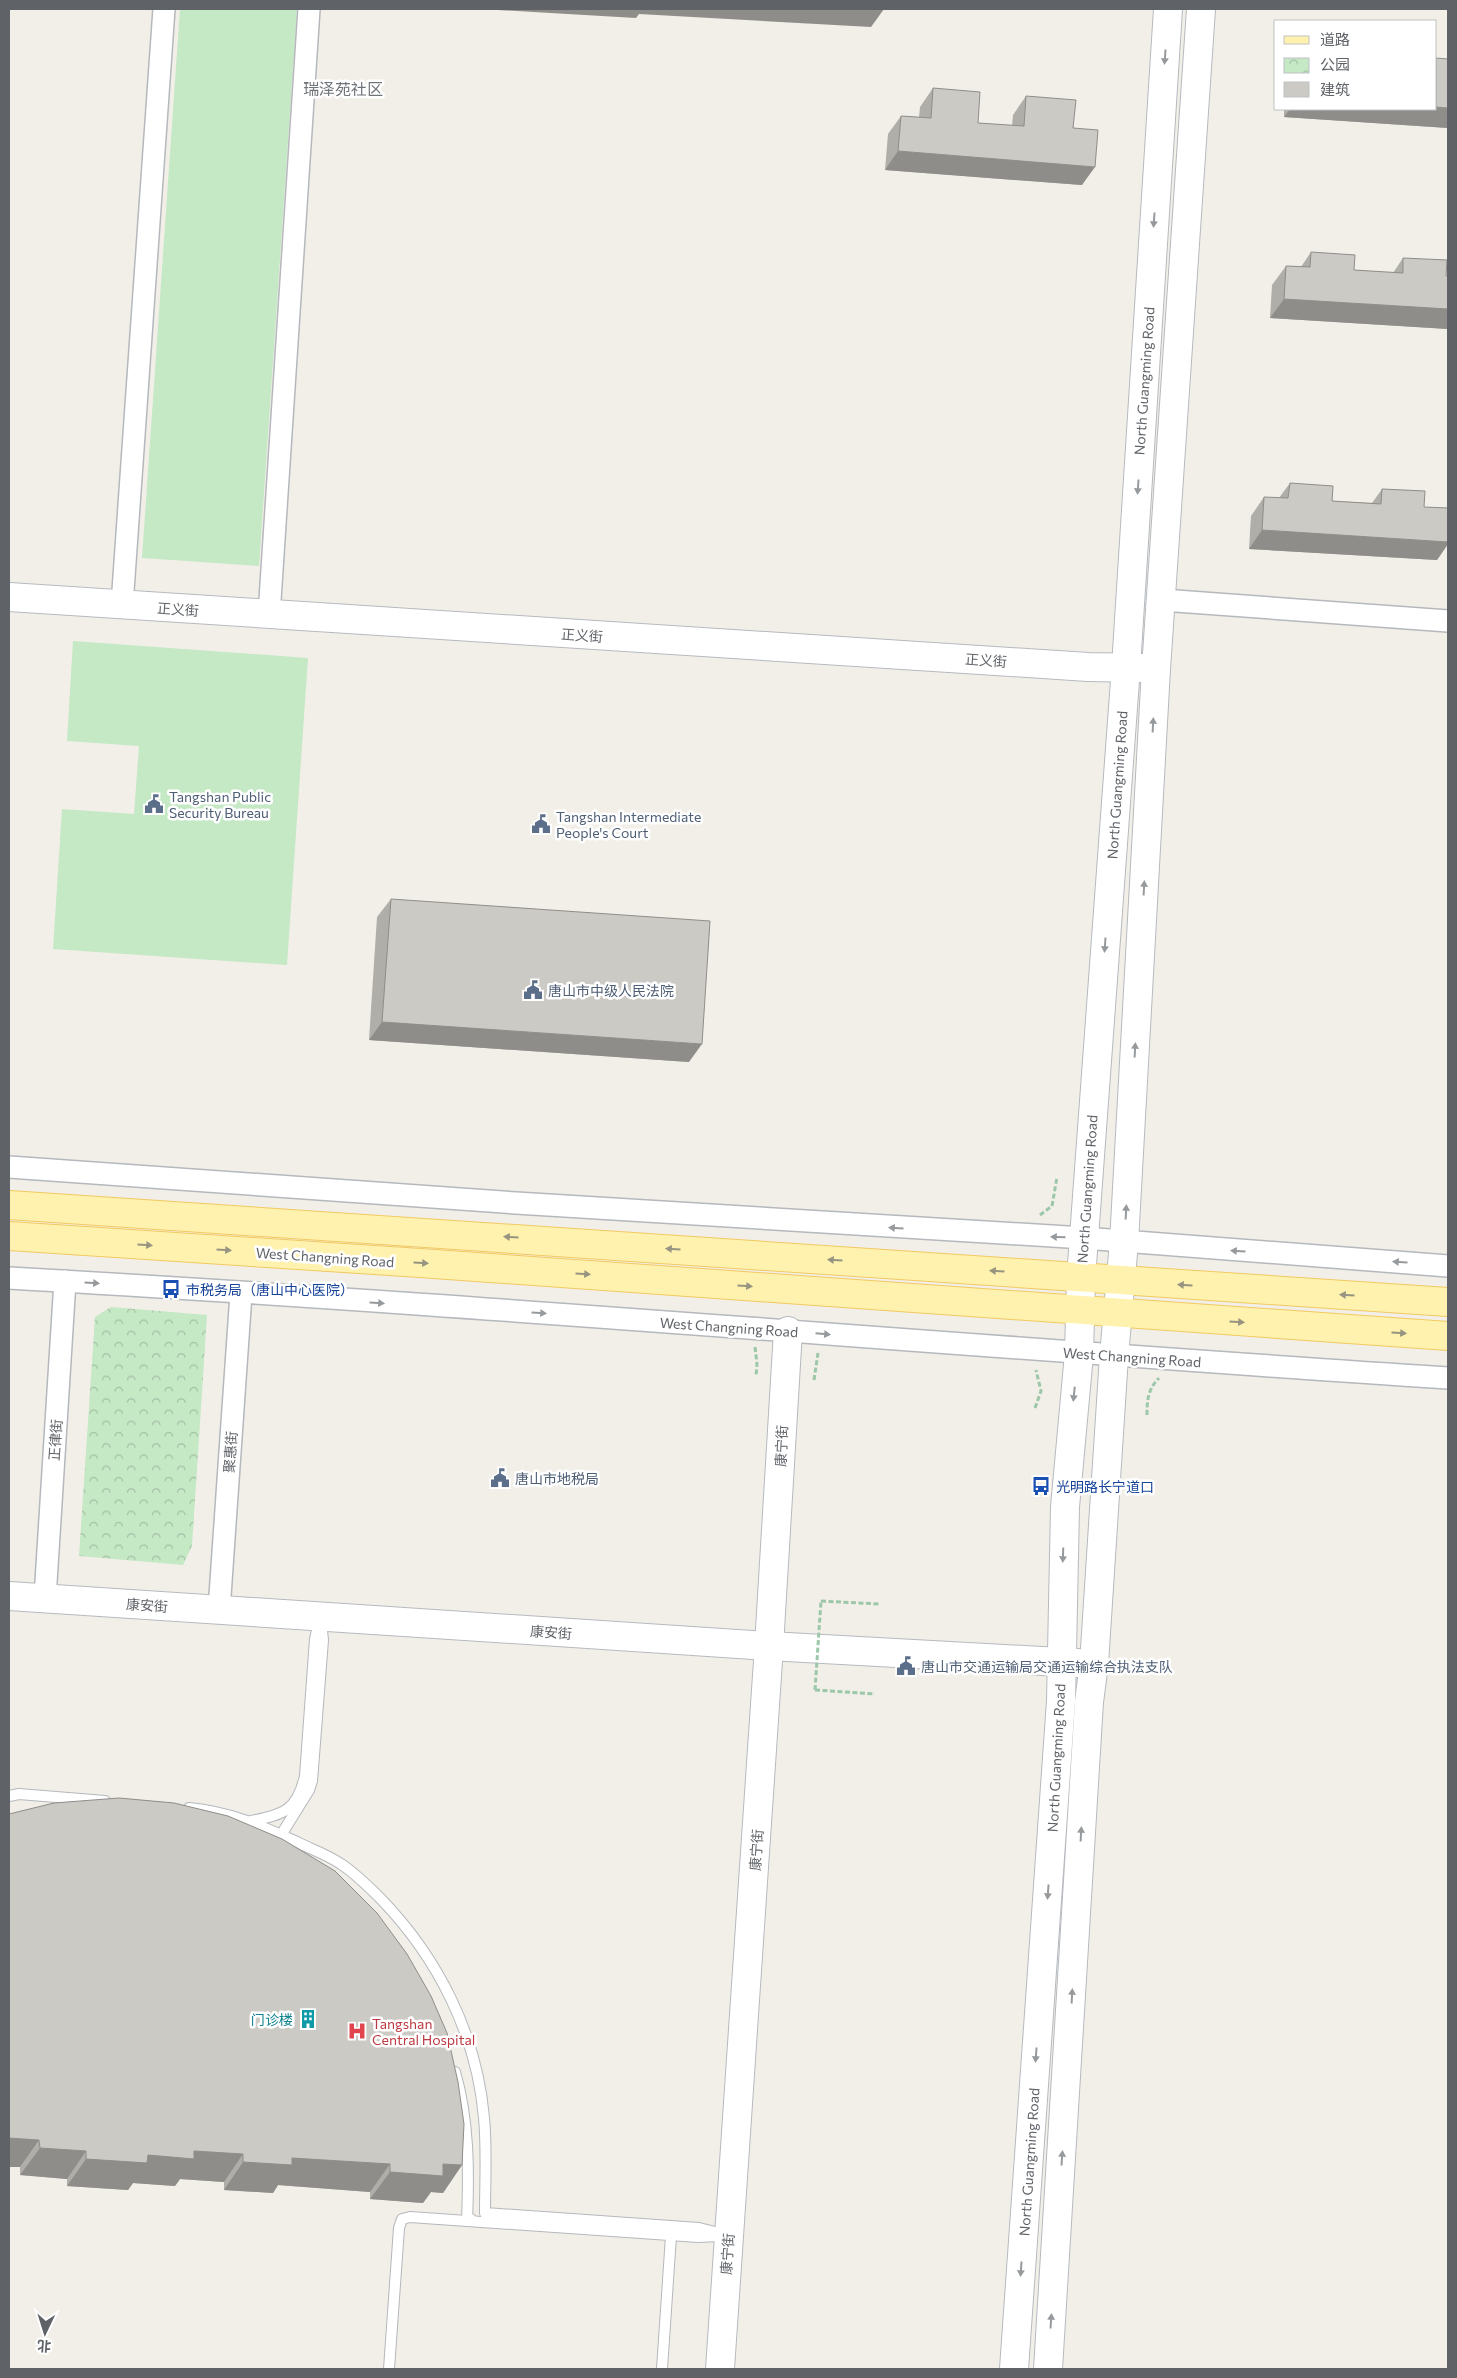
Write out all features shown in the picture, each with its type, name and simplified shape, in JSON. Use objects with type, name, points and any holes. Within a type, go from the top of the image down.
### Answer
[{"type":"main road","name":"North Guangming Road","points":[[1014,2369],[1060,1710],[1065,1507],[1079,1354],[1081,1278],[1126,667],[1168,9]]},
{"type":"main road","points":[[1048,2369],[1089,1702],[1094,1664],[1114,1356],[1124,1242],[1156,669],[1202,9]]},
{"type":"main road","name":"正义街","points":[[9,597],[1088,667],[1156,669]]},
{"type":"main road","points":[[9,1205],[524,1238],[1448,1302]]},
{"type":"main road","name":"West Changning Road","points":[[9,1236],[1448,1336]]},
{"type":"main road","name":"康宁街","points":[[720,2369],[769,1646],[788,1331]]},
{"type":"main road","name":"康安街","points":[[9,1596],[769,1646],[1094,1664]]},
{"type":"street","points":[[122,605],[164,9]]},
{"type":"street","points":[[269,615],[309,9]]},
{"type":"street","points":[[1162,600],[1448,620]]},
{"type":"street","points":[[9,1167],[1013,1236],[1084,1238],[1448,1266]]},
{"type":"street","name":"West Changning Road","points":[[9,1278],[744,1327],[1006,1346],[1079,1354],[1448,1378]]},
{"type":"street","name":"正律街","points":[[45,1598],[65,1281]]},
{"type":"street","name":"聚惠街","points":[[219,1610],[241,1294]]},
{"type":"lane","points":[[251,1821],[275,1816],[290,1809],[302,1787],[305,1776],[315,1639],[320,1616]]},
{"type":"lane","points":[[281,1835],[309,1790],[312,1781],[323,1640],[320,1616]]},
{"type":"lane","points":[[9,1796],[19,1794],[118,1802]]},
{"type":"lane","points":[[178,1808],[217,1811],[251,1821],[341,1864],[372,1890],[404,1924],[423,1949],[441,1978],[456,2010],[478,2083],[484,2118],[485,2213]]},
{"type":"lane","points":[[281,1835],[315,1862]]},
{"type":"lane","points":[[452,2060],[460,2087],[465,2122],[469,2178],[466,2221]]},
{"type":"lane","points":[[466,2221],[485,2213],[698,2228],[728,2236]]},
{"type":"lane","points":[[389,2369],[399,2228],[402,2219],[410,2217],[698,2238],[728,2236]]},
{"type":"lane","points":[[662,2369],[671,2236]]},
{"type":"path","points":[[1013,1236],[1052,1206],[1057,1177]]},
{"type":"path","points":[[744,1327],[755,1347],[756,1376]]},
{"type":"path","points":[[1006,1346],[1028,1359],[1037,1373],[1041,1391],[1035,1408]]},
{"type":"path","points":[[1147,1415],[1151,1386],[1182,1361]]},
{"type":"path","points":[[874,1694],[815,1690],[821,1600],[880,1604]]},
{"type":"green space","points":[[180,9],[297,9],[259,566],[142,558]]},
{"type":"green space","name":"Tangshan Public Security Bureau","points":[[73,641],[308,658],[287,965],[53,949],[62,809],[134,814],[139,746],[67,741]]},
{"type":"green space","points":[[111,1307],[207,1315],[192,1546],[183,1565],[79,1556],[95,1317]]},
{"type":"building","points":[[1437,58],[1448,59],[1448,108],[1437,107]]},
{"type":"building","points":[[933,88],[980,92],[978,123],[1024,126],[1026,96],[1076,100],[1073,128],[1098,130],[1095,167],[898,151],[901,116],[931,118]]},
{"type":"building","points":[[1311,252],[1355,255],[1354,270],[1403,273],[1403,258],[1447,260],[1448,309],[1284,299],[1286,266],[1310,267]]},
{"type":"building","points":[[1290,483],[1333,486],[1332,501],[1381,504],[1382,489],[1425,491],[1424,507],[1448,508],[1448,542],[1262,530],[1264,497],[1288,498]]},
{"type":"building","name":"唐山市中级人民法院","points":[[391,899],[710,921],[702,1044],[382,1022]]},
{"type":"building","name":"门诊楼","points":[[119,1798],[174,1803],[228,1816],[282,1839],[335,1871],[377,1913],[407,1954],[431,1996],[447,2033],[458,2082],[464,2124],[462,2165],[443,2164],[443,2176],[390,2172],[390,2164],[292,2158],[292,2165],[243,2162],[243,2154],[194,2151],[194,2159],[148,2155],[147,2163],[86,2159],[86,2151],[40,2148],[39,2140],[9,2138],[9,1814],[54,1803]]},
{"type":"place","name":"Tangshan Public Security Bureau","points":[[154,804]]},
{"type":"place","name":"Tangshan Intermediate People's Court","points":[[541,824]]},
{"type":"place","name":"唐山市中级人民法院","points":[[533,990]]},
{"type":"place","name":"市税务局（唐山中心医院）","points":[[171,1289]]},
{"type":"place","name":"唐山市地税局","points":[[500,1478]]},
{"type":"place","name":"光明路长宁道口","points":[[1041,1486]]},
{"type":"place","name":"唐山市交通运输局交通运输综合执法支队","points":[[906,1666]]},
{"type":"place","name":"门诊楼","points":[[308,2019]]},
{"type":"place","name":"Tangshan Central Hospital","points":[[357,2031]]},
{"type":"district","name":"瑞泽苑社区","points":[[343,88]]}]
